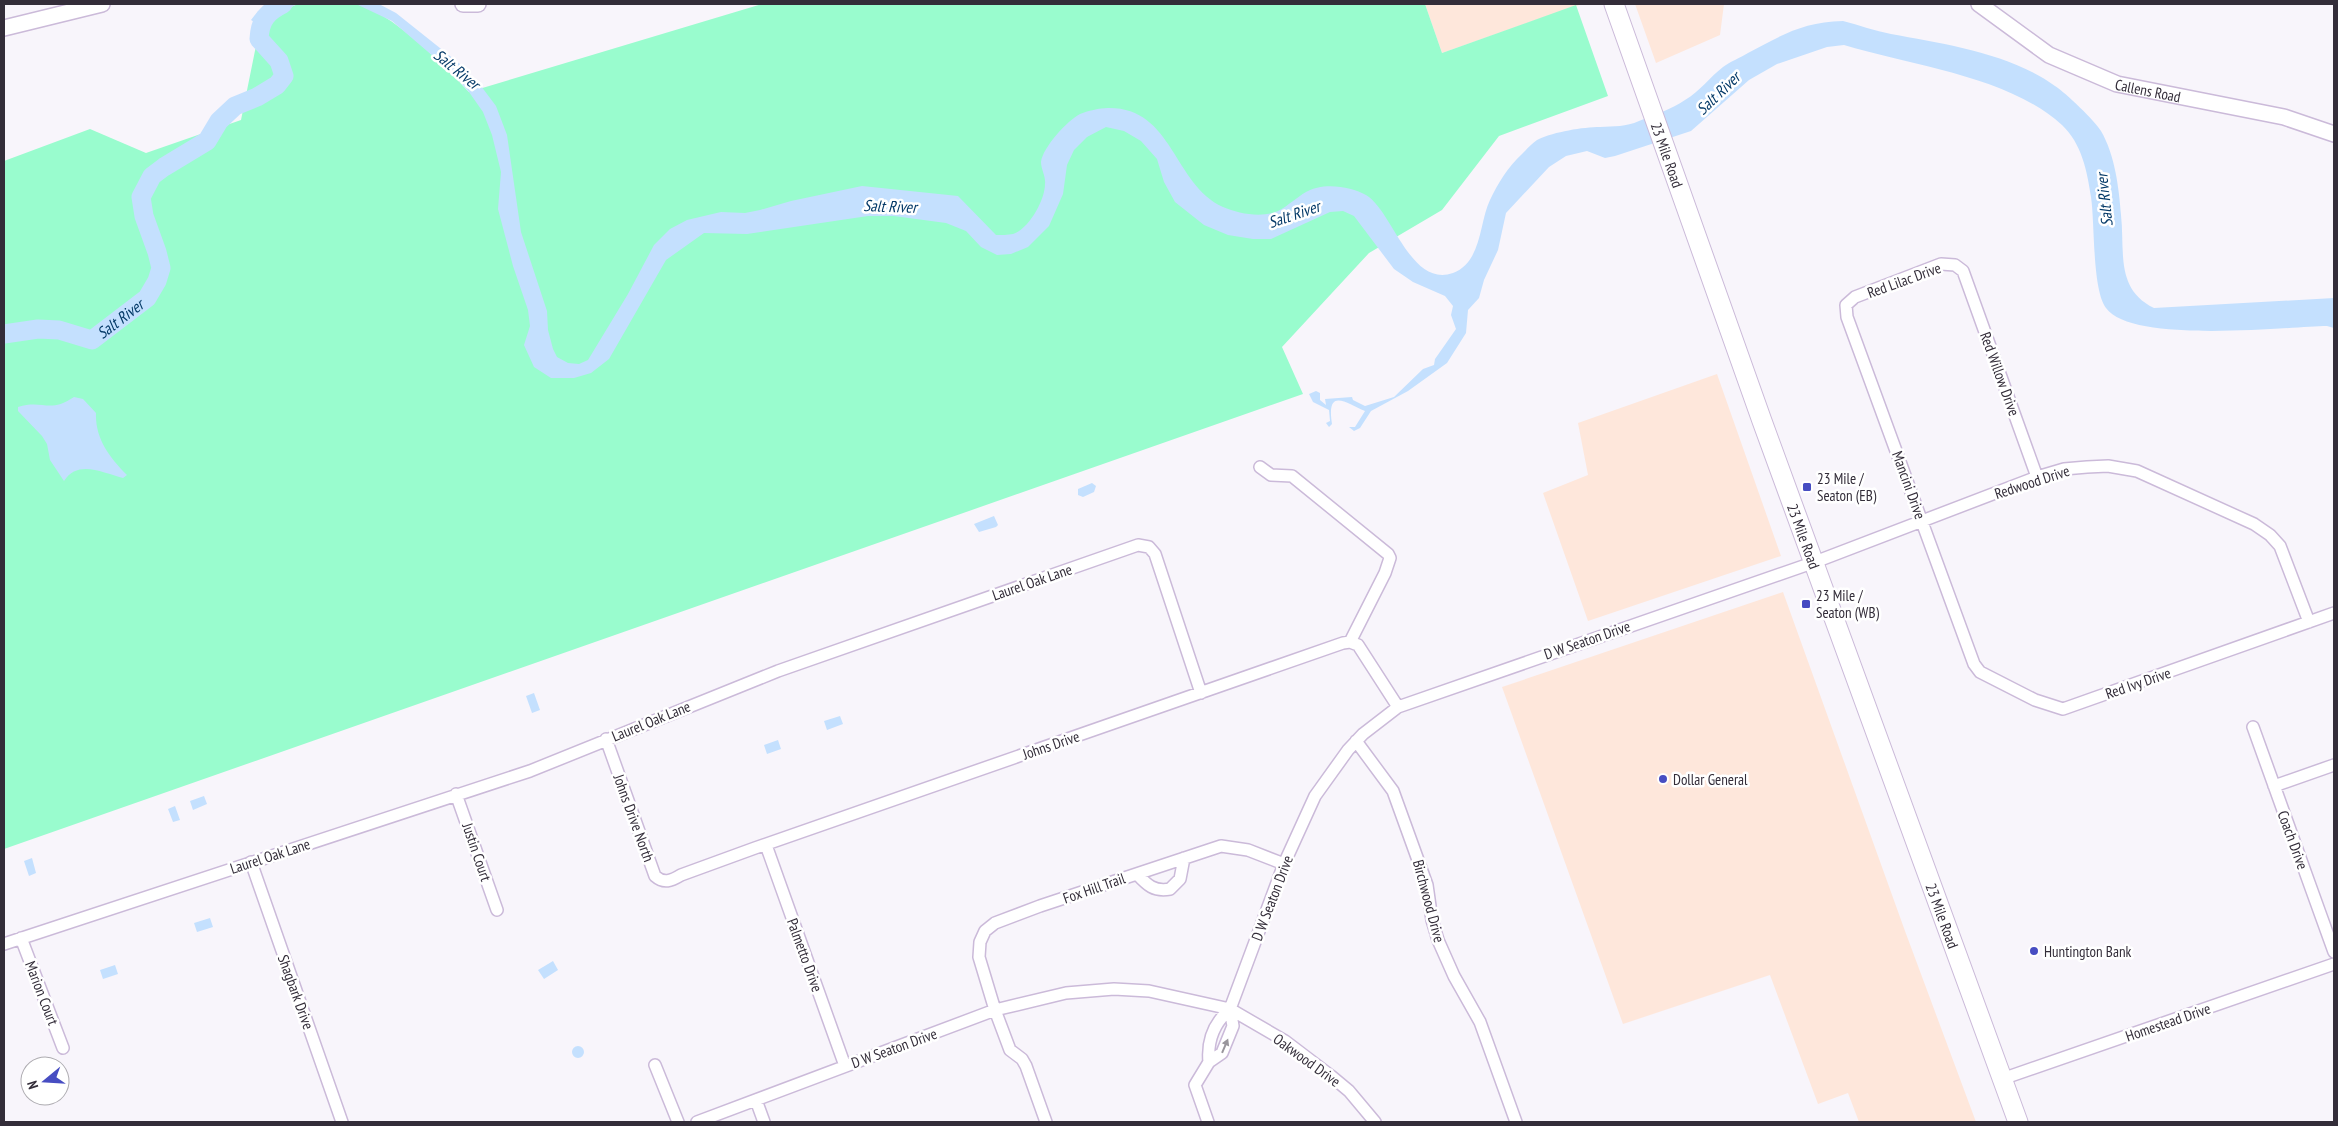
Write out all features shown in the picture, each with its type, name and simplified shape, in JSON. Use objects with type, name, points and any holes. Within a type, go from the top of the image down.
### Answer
[{"type":"main road","name":"23 Mile Road","points":[[1614,4],[2018,1122]]},
{"type":"street","points":[[4,28],[102,4]]},
{"type":"street","points":[[463,4],[478,4]]},
{"type":"street","name":"Callens Road","points":[[1979,4],[2049,55],[2117,84],[2284,117],[2334,133]]},
{"type":"street","name":"Red Lilac Drive","points":[[1846,305],[1855,297],[1941,264],[1955,265],[1963,271]]},
{"type":"street","name":"Red Willow Drive","points":[[1963,271],[2037,477]]},
{"type":"street","name":"Mancini Drive","points":[[1846,305],[1847,317],[1974,664]]},
{"type":"street","name":"Redwood Drive","points":[[1815,562],[2037,477],[2064,469],[2108,466],[2137,471],[2254,524],[2270,535],[2280,546],[2309,622]]},
{"type":"street","points":[[1260,467],[1271,475],[1292,476],[1388,554],[1390,558],[1385,573],[1350,642],[1358,646],[1398,707]]},
{"type":"street","name":"Laurel Oak Lane","points":[[4,944],[530,771],[778,671],[1142,544],[1149,547],[1157,560],[1201,693]]},
{"type":"street","name":"D W Seaton Drive","points":[[697,1122],[995,1010],[1066,993],[1114,989],[1149,990],[1230,1009],[1284,864],[1315,796],[1336,764],[1356,741],[1398,707],[1815,562]]},
{"type":"street","name":"Red Ivy Drive","points":[[1974,664],[1980,672],[2035,700],[2063,709],[2334,613]]},
{"type":"street","name":"Johns Drive","points":[[675,878],[766,844],[1350,642]]},
{"type":"street","name":"Coach Drive","points":[[2253,727],[2334,952]]},
{"type":"street","name":"Johns Drive North","points":[[606,739],[655,876],[664,881],[675,878]]},
{"type":"street","name":"Birchwood Drive","points":[[1356,741],[1393,790],[1427,885],[1432,920],[1438,940],[1454,976],[1480,1022],[1516,1122]]},
{"type":"street","points":[[2274,786],[2334,765]]},
{"type":"street","name":"Justin Court","points":[[456,794],[497,910]]},
{"type":"street","name":"Palmetto Drive","points":[[766,844],[845,1066]]},
{"type":"street","name":"Fox Hill Trail","points":[[1046,1122],[1026,1066],[1022,1059],[1010,1050],[995,1010],[979,957],[980,942],[990,926],[1040,906],[1226,846],[1248,850],[1284,864]]},
{"type":"street","points":[[1138,874],[1147,885],[1154,889],[1170,889],[1180,879],[1184,858]]},
{"type":"street","name":"Shagbark Drive","points":[[251,862],[342,1122]]},
{"type":"street","name":"Marion Court","points":[[20,938],[63,1048]]},
{"type":"street","name":"Homestead Drive","points":[[2002,1079],[2334,964]]},
{"type":"street","points":[[1209,1062],[1208,1048],[1218,1020],[1230,1009]]},
{"type":"street","points":[[1208,1122],[1195,1085],[1209,1062],[1222,1053],[1233,1026],[1230,1009]]},
{"type":"street","name":"Oakwood Drive","points":[[1230,1009],[1285,1041],[1331,1076],[1349,1091],[1375,1122]]},
{"type":"street","points":[[655,1065],[678,1122]]},
{"type":"street","points":[[756,1100],[764,1122]]},
{"type":"shaded area","points":[[1425,4],[1582,4],[1442,53]]},
{"type":"shaded area","points":[[1635,4],[1724,4],[1720,35],[1656,63]]},
{"type":"shaded area","points":[[1717,374],[1781,556],[1588,621],[1543,493],[1588,475],[1578,423]]},
{"type":"shaded area","points":[[1783,592],[1976,1122],[1859,1122],[1848,1093],[1818,1104],[1770,975],[1623,1024],[1502,687]]},
{"type":"green space","points":[[341,2],[369,8],[416,40],[469,92],[762,4],[1425,4],[1442,53],[1576,5],[1608,96],[1499,136],[1442,210],[1369,253],[1282,347],[1303,394],[4,849],[4,161],[90,129],[146,153],[241,120],[260,26],[274,14],[298,4]]},
{"type":"water","points":[[270,4],[298,4],[274,14],[260,26],[251,20],[258,11]]},
{"type":"water","points":[[356,4],[379,4],[396,13],[460,64],[481,86],[496,106],[507,135],[521,232],[547,311],[548,330],[553,349],[557,357],[568,363],[579,364],[588,360],[628,294],[654,245],[670,229],[687,220],[721,212],[745,213],[862,186],[958,196],[996,235],[1013,234],[1025,226],[1039,206],[1045,181],[1041,162],[1051,142],[1062,128],[1075,117],[1105,108],[1130,111],[1146,120],[1160,133],[1193,182],[1206,196],[1223,207],[1236,212],[1258,215],[1278,211],[1303,194],[1320,187],[1336,186],[1353,189],[1366,195],[1376,204],[1404,246],[1425,269],[1438,275],[1453,273],[1462,268],[1475,251],[1486,209],[1500,181],[1517,159],[1537,140],[1569,130],[1634,123],[1663,112],[1690,96],[1726,65],[1760,46],[1804,27],[1843,21],[1885,33],[1976,51],[2018,65],[2060,90],[2073,101],[2098,126],[2110,150],[2119,194],[2124,268],[2127,280],[2133,291],[2154,308],[2334,298],[2334,328],[2327,326],[2210,331],[2176,330],[2145,326],[2121,319],[2106,308],[2098,286],[2088,177],[2079,149],[2069,132],[2062,125],[2040,108],[2015,95],[1987,84],[1959,74],[1844,45],[1827,47],[1777,64],[1749,80],[1691,131],[1605,158],[1587,151],[1566,156],[1549,167],[1506,213],[1498,250],[1484,280],[1479,298],[1468,310],[1466,333],[1447,363],[1408,391],[1371,411],[1360,428],[1354,431],[1349,427],[1355,427],[1365,411],[1345,402],[1335,401],[1331,412],[1332,424],[1329,427],[1326,423],[1330,421],[1329,410],[1313,402],[1309,394],[1316,391],[1320,393],[1320,400],[1326,405],[1325,399],[1352,397],[1353,400],[1365,406],[1394,397],[1423,369],[1434,365],[1435,359],[1456,329],[1451,315],[1453,306],[1445,296],[1413,282],[1394,269],[1354,216],[1343,211],[1330,212],[1271,239],[1253,239],[1228,235],[1204,225],[1175,202],[1164,182],[1157,159],[1141,141],[1124,131],[1106,127],[1087,137],[1074,150],[1067,165],[1063,194],[1049,226],[1028,247],[1011,254],[997,255],[981,247],[966,231],[946,223],[894,216],[868,216],[747,234],[704,233],[666,260],[609,359],[591,373],[574,378],[551,378],[534,367],[524,345],[530,326],[528,310],[513,266],[498,209],[501,172],[492,135],[483,112],[469,92],[448,69],[392,21]]},
{"type":"water","points":[[74,397],[83,399],[96,413],[98,431],[104,447],[127,475],[123,478],[91,469],[84,469],[70,474],[64,481],[50,460],[47,444],[42,436],[18,411],[18,407],[27,405],[58,405]]},
{"type":"water","points":[[1092,483],[1096,486],[1094,492],[1083,497],[1078,495],[1078,489]]},
{"type":"water","points":[[994,516],[998,525],[979,532],[974,524]]},
{"type":"water","points":[[534,693],[540,710],[532,713],[526,696]]},
{"type":"water","points":[[840,716],[843,724],[827,730],[824,721]]},
{"type":"water","points":[[778,740],[781,749],[767,754],[764,745]]},
{"type":"water","points":[[204,796],[207,804],[193,810],[190,801]]},
{"type":"water","points":[[175,806],[180,820],[173,822],[168,809]]},
{"type":"water","points":[[32,858],[36,873],[29,876],[24,861]]},
{"type":"water","points":[[210,918],[213,927],[197,932],[194,923]]},
{"type":"water","points":[[553,961],[558,970],[544,979],[538,970]]},
{"type":"water","points":[[115,965],[118,974],[103,979],[100,970]]},
{"type":"water","points":[[580,1046],[583,1047],[583,1057],[576,1058],[573,1057],[572,1050],[573,1047]]},
{"type":"waterway","name":"Salt River","points":[[4,334],[38,329],[59,330],[92,340],[147,298],[157,281],[161,268],[144,216],[141,197],[152,176],[207,141],[219,121],[235,106],[257,97],[277,85],[284,76],[279,61],[259,39],[265,17],[283,4]]},
{"type":"place","name":"23 Mile / Seaton (EB)","points":[[1807,487]]},
{"type":"place","name":"23 Mile / Seaton (WB)","points":[[1806,604]]},
{"type":"place","name":"Dollar General","points":[[1663,779]]},
{"type":"place","name":"Huntington Bank","points":[[2034,951]]}]
